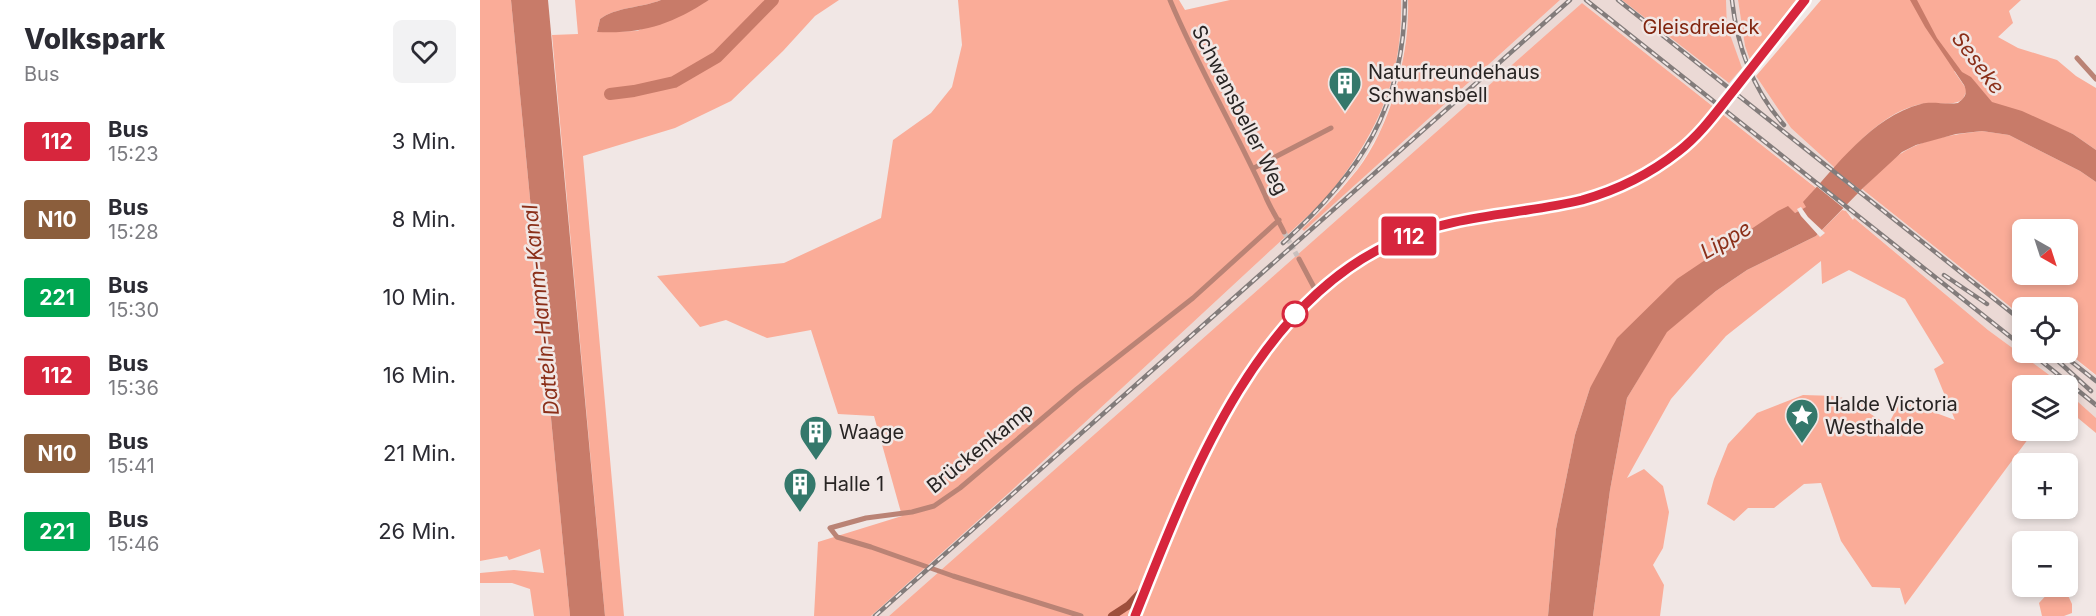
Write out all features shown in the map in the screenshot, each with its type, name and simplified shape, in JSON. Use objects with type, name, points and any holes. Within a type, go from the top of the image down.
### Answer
[{"type":"main road","points":[[1135,616],[1196,471],[1232,402],[1274,340],[1295,314],[1317,293],[1370,254],[1396,240],[1450,223],[1602,195],[1643,175],[1681,149],[1695,136],[1716,113],[1805,0]]},
{"type":"main road","points":[[1112,616],[1129,605],[1147,585]]},
{"type":"street","name":"Schwansbeller Weg","points":[[1170,0],[1199,64],[1254,168],[1266,198],[1284,232]]},
{"type":"street","points":[[2077,58],[2096,79]]},
{"type":"street","points":[[1254,168],[1330,128]]},
{"type":"street","name":"Brückenkamp","points":[[1081,616],[953,576],[871,546],[837,537],[830,528],[866,518],[912,512],[934,506],[960,488],[1077,389],[1193,298],[1279,220]]},
{"type":"street","points":[[1299,259],[1317,293]]},
{"type":"shaded area","points":[[1401,0],[1408,0],[1409,15],[1402,63],[1394,94],[1380,131],[1359,167],[1303,229],[1304,231],[1560,0],[1622,0],[1655,24],[1741,68],[1727,26],[1726,0],[1738,0],[1745,46],[1756,76],[1791,128],[1835,168],[2012,308],[2012,348],[1846,211],[1582,3],[889,616],[871,616],[1011,491],[1325,200],[1353,165],[1388,95],[1401,15]]},
{"type":"shaded area","points":[[2078,362],[2096,376],[2096,418],[2078,402],[2078,375],[2048,374],[2033,363]]},
{"type":"green space","points":[[480,0],[511,0],[570,616],[534,616],[530,589],[512,583],[480,583],[480,573],[514,570],[544,573],[540,549],[509,560],[507,556],[480,561]]},
{"type":"green space","points":[[575,0],[661,0],[606,15],[600,19],[597,32],[637,31],[709,0],[839,0],[815,16],[783,51],[731,101],[675,128],[583,156],[624,616],[605,616],[552,35],[578,34]]},
{"type":"green space","points":[[958,0],[1179,0],[1185,10],[1230,0],[1401,0],[1400,30],[1391,83],[1372,131],[1343,177],[1325,200],[1011,491],[871,616],[814,616],[818,542],[902,516],[874,416],[838,414],[811,330],[767,338],[726,320],[700,327],[657,276],[784,263],[881,218],[893,140],[931,113],[952,87],[962,45]]},
{"type":"green space","points":[[1408,0],[1560,0],[1304,231],[1302,229],[1358,169],[1380,132],[1402,66],[1408,21]]},
{"type":"green space","name":"Gleisdreieck","points":[[1622,0],[1726,0],[1727,26],[1742,68],[1729,83]]},
{"type":"green space","points":[[1738,0],[1796,0],[1750,60],[1745,46]]},
{"type":"green space","points":[[1821,0],[2021,0],[2009,11],[2013,23],[1998,37],[2018,48],[2057,60],[2076,76],[2096,88],[2096,150],[2073,134],[1992,103],[1971,78],[1954,71],[1967,90],[1963,99],[1948,104],[1921,104],[1896,114],[1873,129],[1835,168],[1791,128],[1756,76]]},
{"type":"green space","points":[[1582,3],[1816,188],[1804,202],[1807,207],[1795,213],[1590,388],[1575,435],[1556,529],[1548,616],[889,616]]},
{"type":"green space","points":[[1982,131],[2009,135],[2080,171],[2096,182],[2096,375],[2078,361],[2078,297],[2012,297],[2012,308],[1862,189],[1893,159],[1905,151],[1942,137]]},
{"type":"green space","points":[[1842,210],[1846,211],[1853,220],[1854,218],[2012,348],[2012,363],[2033,363],[2049,375],[2012,375],[2012,441],[2027,441],[2018,453],[2012,453],[2012,461],[1905,605],[1900,588],[1872,587],[1841,541],[1821,483],[1804,484],[1774,508],[1748,508],[1734,521],[1707,504],[1728,444],[1757,413],[1803,395],[1836,396],[1863,404],[1866,411],[1888,425],[1900,402],[1955,420],[1934,369],[1944,363],[1905,299],[1849,270],[1822,284],[1821,261],[1726,336],[1671,399],[1627,478],[1644,469],[1663,486],[1669,512],[1663,548],[1653,565],[1664,585],[1660,616],[1593,616],[1610,490],[1627,398],[1666,332],[1716,291],[1747,270],[1816,236]]},
{"type":"green space","points":[[2078,402],[2096,418],[2096,433],[2078,418]]},
{"type":"green space","points":[[2045,597],[2069,597],[2072,604],[2072,613],[2064,616],[2042,616],[2039,603]]},
{"type":"water","name":"Datteln-Hamm-Kanal","points":[[511,0],[548,0],[605,616],[570,616]]},
{"type":"water","points":[[661,0],[709,0],[682,16],[656,26],[628,31],[597,32],[600,19],[606,15]]},
{"type":"water","points":[[1910,0],[1917,0],[1937,38],[1962,72],[1971,77],[1992,102],[2022,111],[2073,134],[2096,150],[2096,182],[2080,171],[2009,135],[1982,131],[1956,134],[1916,145],[1902,152],[1816,236],[1747,270],[1716,291],[1667,332],[1627,398],[1610,490],[1593,616],[1548,616],[1556,529],[1575,435],[1590,388],[1617,338],[1677,279],[1778,211],[1788,206],[1795,213],[1806,207],[1803,202],[1842,159],[1856,144],[1886,120],[1903,110],[1921,104],[1958,103],[1964,97],[1966,90],[1964,85],[1925,27]]},
{"type":"pier","points":[[1831,167],[1863,192],[1860,195],[1829,170]]},
{"type":"pier","points":[[1818,182],[1849,207],[1846,210],[1815,185]]},
{"type":"pier","points":[[1801,207],[1825,233],[1820,237],[1801,216],[1797,209]]},
{"type":"waterway","name":"Seseke","points":[[610,94],[674,82],[717,57],[773,0]]},
{"type":"tunnel","points":[[1284,232],[1299,259]]},
{"type":"railway","points":[[1283,243],[1334,191],[1373,136],[1396,74],[1403,39],[1405,0]]},
{"type":"railway","points":[[875,616],[1570,0]]},
{"type":"railway","points":[[1586,0],[2012,338]]},
{"type":"railway","points":[[1618,0],[2012,313]]},
{"type":"railway","points":[[1732,0],[1742,51],[1748,67],[1764,97],[1784,125]]},
{"type":"railway","points":[[1944,275],[1987,304]]},
{"type":"railway","points":[[2044,363],[2096,405]]},
{"type":"railway","points":[[2060,363],[2091,391]]},
{"type":"railway","points":[[2073,363],[2096,381]]},
{"type":"bus line","name":"112","points":[[1135,616],[1178,511],[1213,436],[1252,370],[1306,303],[1331,281],[1370,254],[1396,240],[1450,223],[1563,205],[1602,195],[1643,175],[1664,162],[1695,136],[1716,113],[1805,0]]},
{"type":"place","name":"Naturfreundehaus Schwansbell","points":[[1345,112]]},
{"type":"place","name":"Halde Victoria Westhalde","points":[[1802,444]]},
{"type":"place","name":"Waage","points":[[816,461]]},
{"type":"place","name":"Halle 1","points":[[800,513]]},
{"type":"water label","name":"Lippe","points":[[1726,240]]}]
